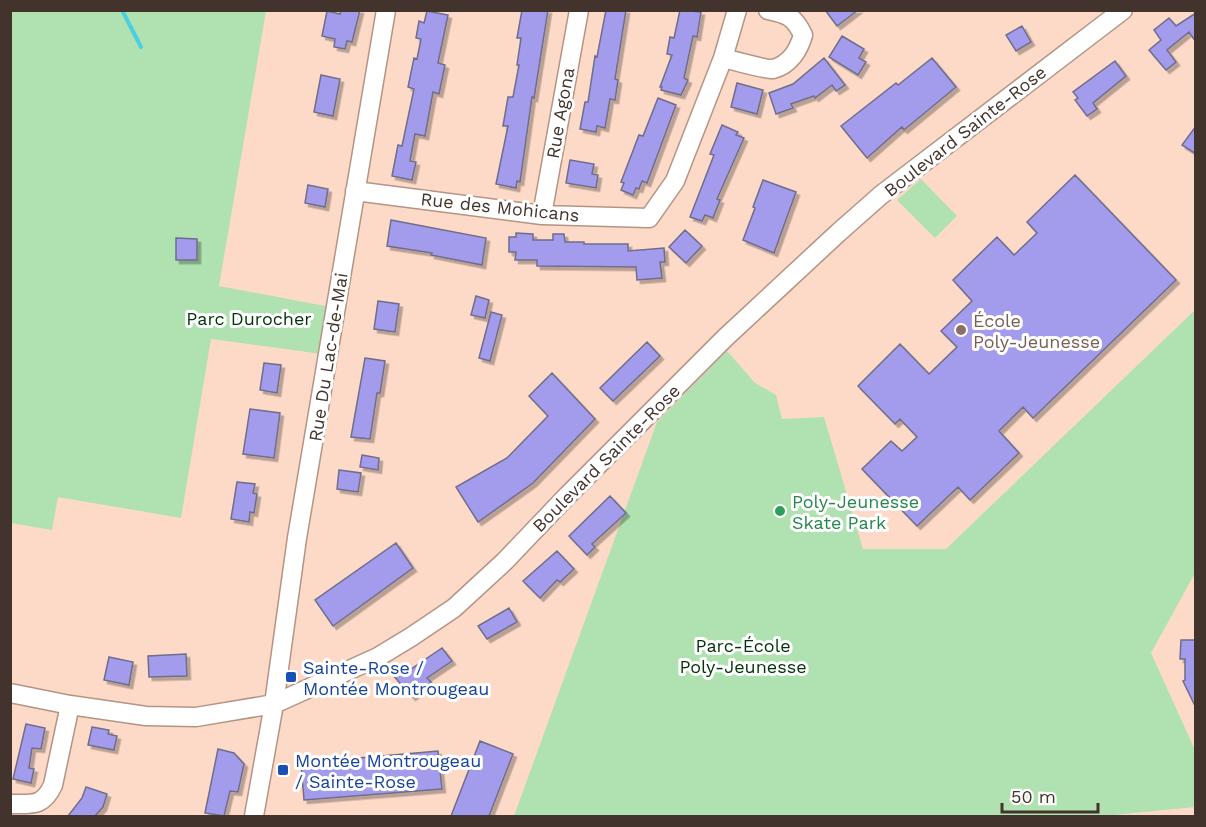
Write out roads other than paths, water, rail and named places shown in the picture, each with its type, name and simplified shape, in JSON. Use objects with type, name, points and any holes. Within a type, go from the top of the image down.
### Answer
[{"type":"street","name":"Rue Du Lac-de-Mai","points":[[254,816],[274,704],[297,538],[386,10]]},
{"type":"street","name":"Rue Agona","points":[[542,215],[579,10]]},
{"type":"street","name":"Rue des Mohicans","points":[[354,191],[542,215],[649,218],[675,181],[723,58],[737,10]]},
{"type":"street","points":[[723,58],[772,69],[788,62],[799,47],[803,35],[796,21],[784,14],[768,10]]},
{"type":"street","name":"Boulevard Sainte-Rose","points":[[10,693],[70,705],[147,716],[196,717],[274,704],[378,657],[454,608],[505,561],[726,337],[881,195],[1123,10]]},
{"type":"street","points":[[10,804],[37,803],[48,796],[53,785],[70,705]]},
{"type":"waterway","points":[[122,10],[141,47]]},
{"type":"place","name":"École Poly-Jeunesse","points":[[961,330]]},
{"type":"place","name":"Poly-Jeunesse Skate Park","points":[[780,511]]},
{"type":"place","name":"Sainte-Rose / Montée Montrougeau","points":[[291,677]]},
{"type":"place","name":"Montée Montrougeau / Sainte-Rose","points":[[283,770]]},
{"type":"park label","name":"Parc Durocher","points":[[249,318]]},
{"type":"park label","name":"Parc-École Poly-Jeunesse","points":[[743,655]]}]
